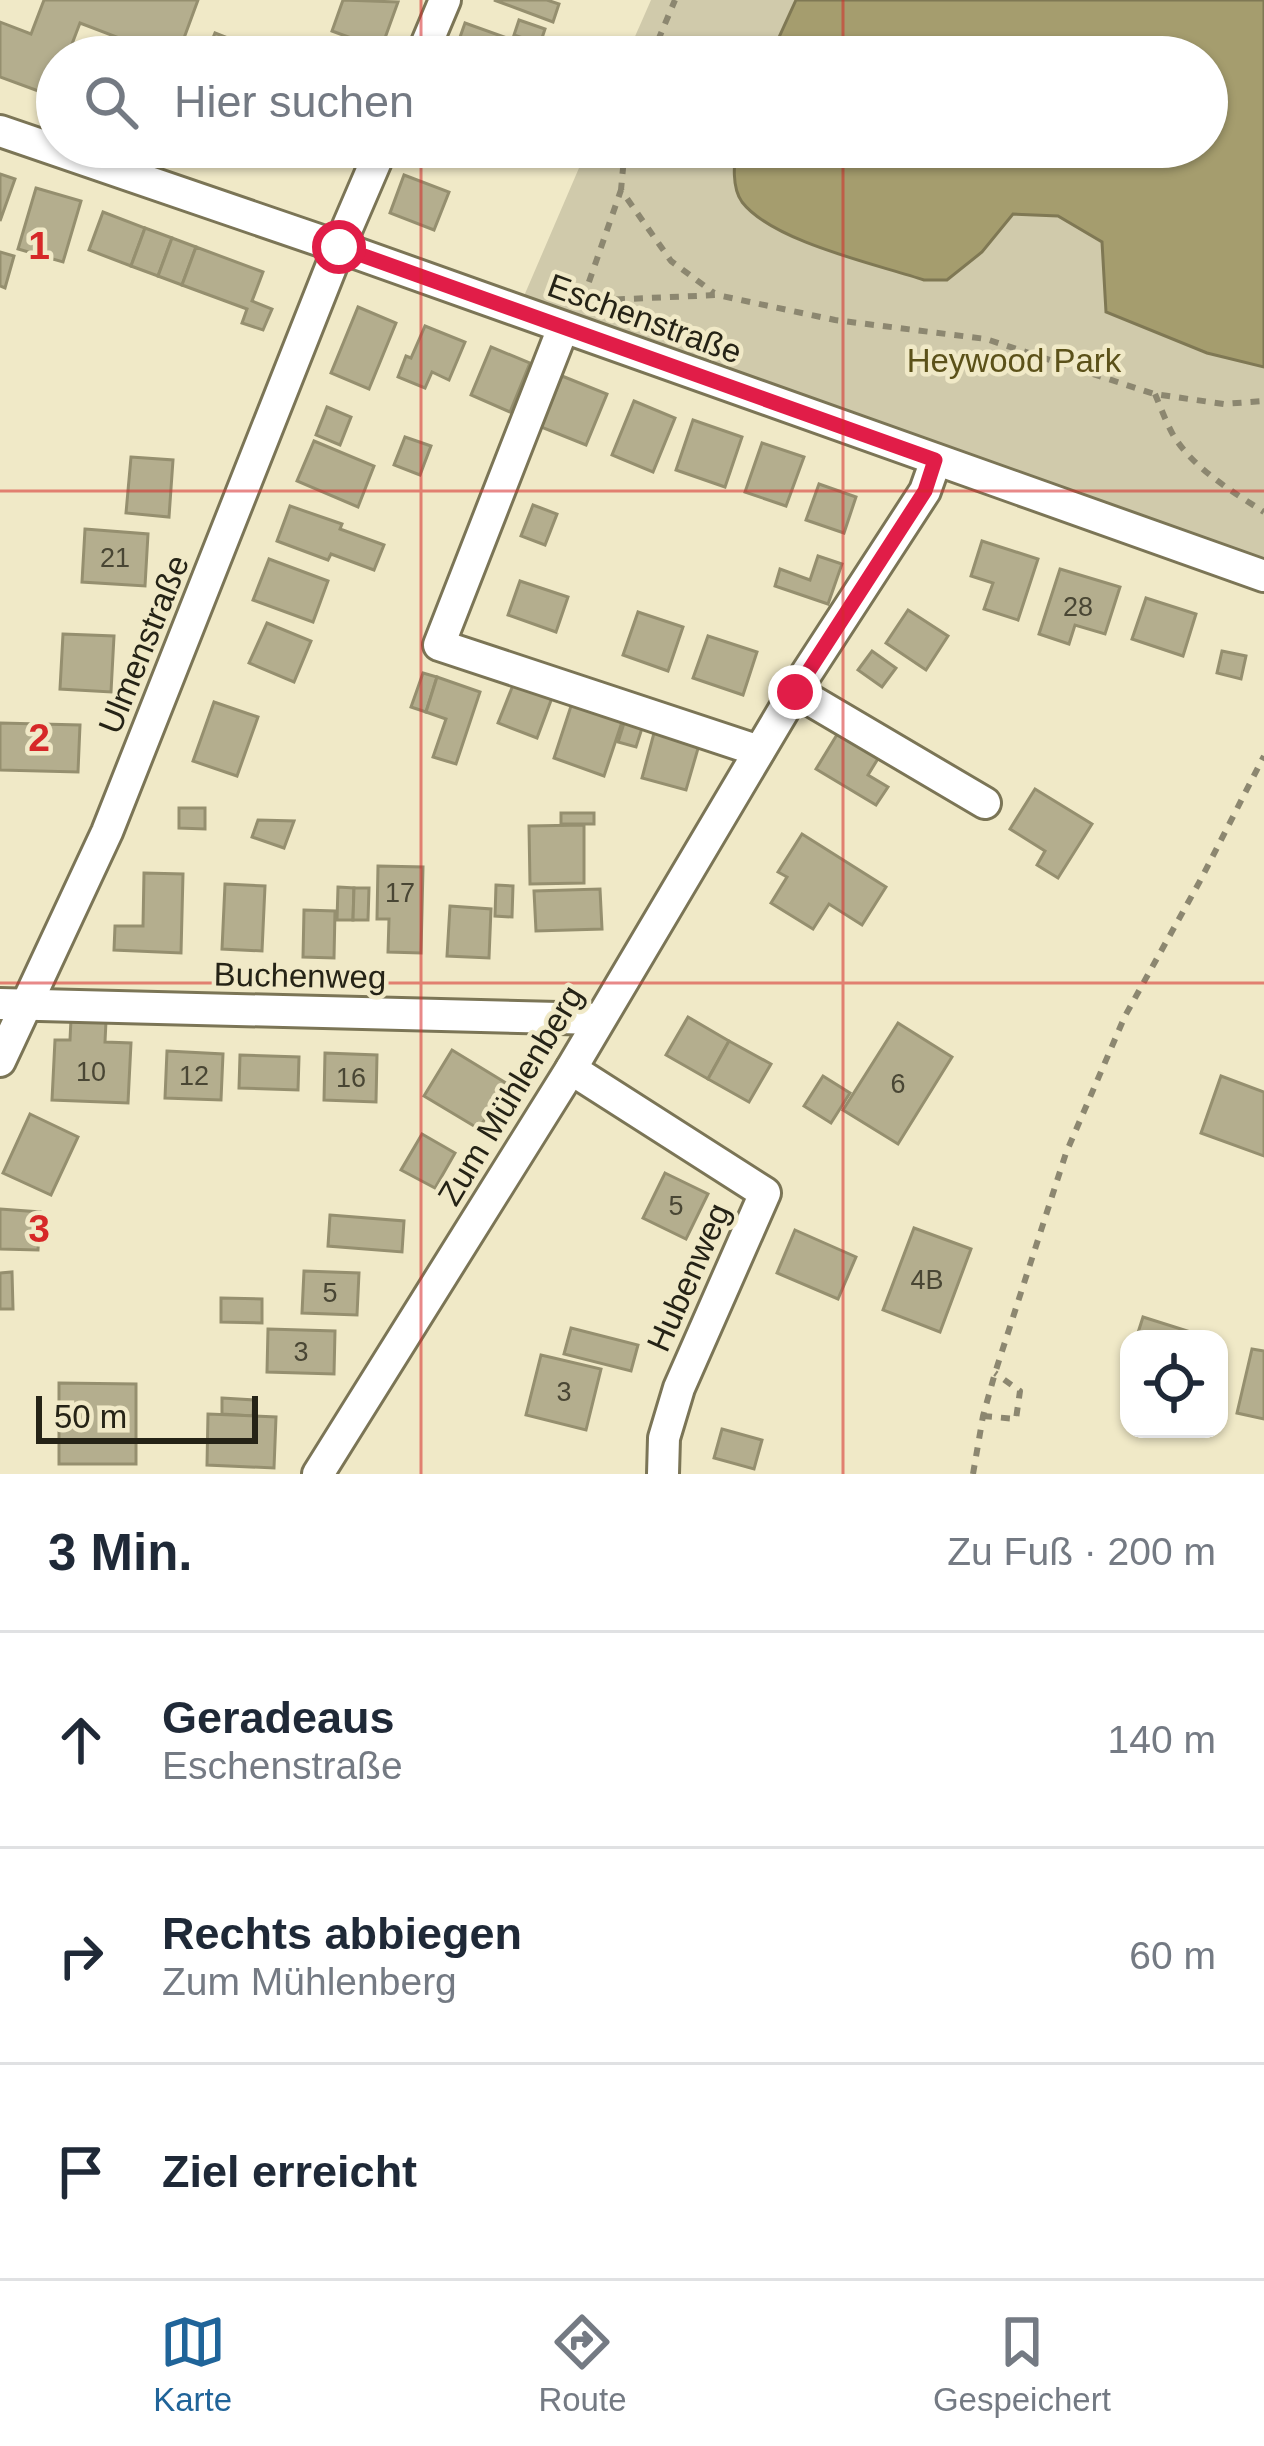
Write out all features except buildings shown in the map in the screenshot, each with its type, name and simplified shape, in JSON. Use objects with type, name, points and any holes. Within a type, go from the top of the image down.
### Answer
[{"type":"street","points":[[430,36],[445,0]]},
{"type":"street","name":"Eschenstraße","points":[[0,131],[36,143]]},
{"type":"street","name":"Eschenstraße","points":[[108,168],[1264,576]]},
{"type":"street","name":"Ulmenstraße","points":[[0,1061],[13,1005],[107,832],[373,168]]},
{"type":"street","points":[[563,328],[439,645],[759,751]]},
{"type":"street","name":"Zum Mühlenberg","points":[[318,1474],[571,1069],[795,692],[925,491],[935,460]]},
{"type":"street","points":[[795,692],[985,803]]},
{"type":"street","name":"Buchenweg","points":[[13,1005],[599,1019]]},
{"type":"street","name":"Hubenweg","points":[[571,1069],[765,1193],[679,1388],[664,1438],[663,1474]]},
{"type":"path","points":[[659,36],[675,0]]},
{"type":"path","points":[[583,299],[621,190],[623,168]]},
{"type":"path","points":[[621,190],[671,261],[717,295]]},
{"type":"path","points":[[563,328],[572,305],[583,299],[717,295],[836,320],[986,339],[1154,394],[1224,404],[1264,401]]},
{"type":"path","points":[[1154,394],[1176,439],[1206,471],[1264,512]]},
{"type":"path","points":[[973,1474],[995,1373],[1066,1153],[1125,1016],[1264,756]]},
{"type":"path","points":[[983,1416],[1016,1419],[1020,1390],[995,1373]]},
{"type":"green space","points":[[651,0],[796,0],[780,36],[635,36]]},
{"type":"green space","name":"Heywood Park","points":[[579,168],[752,168],[982,252],[1013,214],[1058,216],[1102,242],[1107,312],[1207,353],[1264,367],[1264,559],[524,296]]},
{"type":"shaded area","points":[[796,0],[1264,0],[1264,367],[1207,353],[1106,312],[1102,242],[1058,216],[1013,214],[982,252],[947,280],[924,280],[777,229],[742,202],[735,182],[734,168],[1228,168],[1228,36],[780,36]]},
{"type":"route","points":[[339,247],[935,460],[925,491],[795,692]]}]
